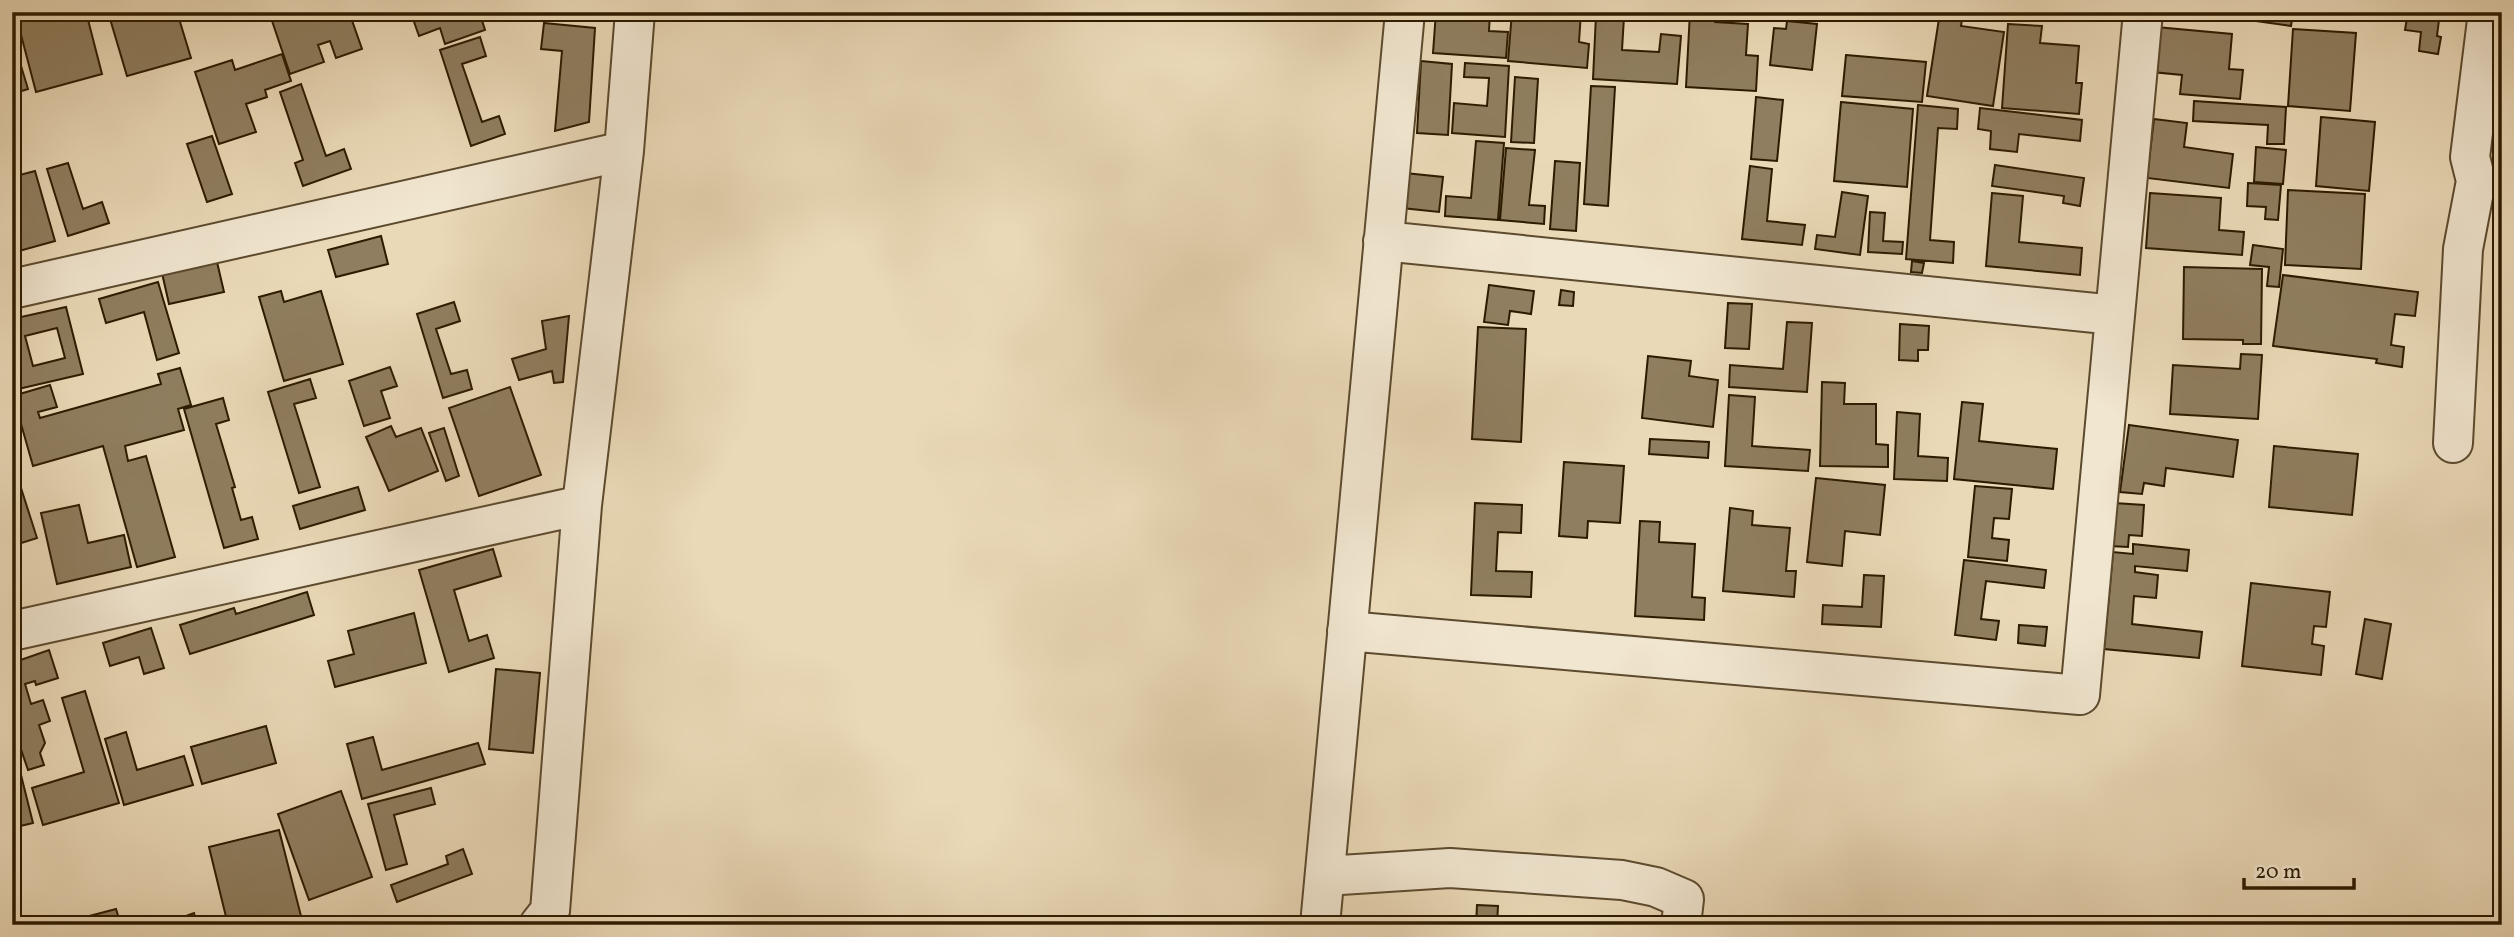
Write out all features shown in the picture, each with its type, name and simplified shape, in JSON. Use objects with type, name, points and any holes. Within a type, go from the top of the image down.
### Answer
[{"type":"street","points":[[539,925],[550,911],[582,505],[624,151],[635,12]]},
{"type":"street","points":[[1320,925],[1405,12]]},
{"type":"street","points":[[1347,631],[2080,695],[2143,12]]},
{"type":"street","points":[[2453,443],[2463,249],[2476,181],[2470,157],[2488,12]]},
{"type":"street","points":[[12,289],[624,151]]},
{"type":"street","points":[[1383,241],[2115,315]]},
{"type":"street","points":[[12,631],[582,505]]},
{"type":"street","points":[[1325,876],[1450,868],[1622,880],[1656,887],[1684,899],[1681,925]]},
{"type":"building","points":[[15,12],[86,12],[102,74],[36,92]]},
{"type":"building","points":[[108,12],[177,12],[191,58],[127,76]]},
{"type":"building","points":[[269,12],[290,12],[292,18],[310,12],[349,12],[362,49],[336,58],[330,41],[318,45],[324,62],[290,74]]},
{"type":"building","points":[[422,12],[460,12],[463,20],[480,14],[485,30],[445,44],[440,28],[419,36],[412,16]]},
{"type":"building","points":[[1436,12],[1490,12],[1489,31],[1508,32],[1506,58],[1433,53]]},
{"type":"building","points":[[1512,12],[1581,12],[1579,42],[1589,44],[1587,68],[1508,61]]},
{"type":"building","points":[[1690,12],[1715,12],[1715,22],[1748,24],[1746,55],[1758,56],[1756,91],[1686,87]]},
{"type":"building","points":[[1940,12],[1963,12],[1961,26],[2004,32],[1993,106],[1927,96]]},
{"type":"building","points":[[2256,12],[2293,12],[2291,26],[2255,21]]},
{"type":"building","points":[[2408,12],[2440,12],[2437,36],[2441,37],[2438,54],[2419,51],[2421,32],[2405,30]]},
{"type":"building","points":[[1596,15],[1624,17],[1622,50],[1659,52],[1661,34],[1681,36],[1677,84],[1593,79]]},
{"type":"building","points":[[1787,21],[1817,24],[1812,70],[1770,65],[1774,28],[1786,29]]},
{"type":"building","points":[[544,23],[595,28],[589,122],[555,131],[562,51],[541,49]]},
{"type":"building","points":[[2008,24],[2042,26],[2040,43],[2079,46],[2076,83],[2082,83],[2079,114],[2002,108]]},
{"type":"building","points":[[2156,27],[2232,34],[2229,69],[2243,70],[2240,99],[2180,94],[2182,75],[2152,72]]},
{"type":"building","points":[[2293,29],[2356,33],[2350,111],[2288,106]]},
{"type":"building","points":[[12,36],[28,89],[12,94]]},
{"type":"building","points":[[480,37],[486,56],[462,64],[482,122],[499,116],[505,134],[471,146],[440,50]]},
{"type":"building","points":[[282,54],[291,81],[265,90],[267,97],[246,104],[256,132],[219,144],[195,72],[232,60],[235,70]]},
{"type":"building","points":[[1846,55],[1926,62],[1922,102],[1842,96]]},
{"type":"building","points":[[1421,61],[1452,64],[1448,135],[1417,133]]},
{"type":"building","points":[[1465,63],[1509,66],[1505,137],[1452,133],[1454,103],[1487,106],[1489,78],[1464,77]]},
{"type":"building","points":[[1515,77],[1538,79],[1534,143],[1511,142]]},
{"type":"building","points":[[301,84],[326,156],[344,149],[351,169],[303,186],[295,163],[303,160],[280,92]]},
{"type":"building","points":[[1591,86],[1615,87],[1608,206],[1584,204]]},
{"type":"building","points":[[1756,97],[1783,100],[1777,161],[1751,159]]},
{"type":"building","points":[[2194,101],[2286,107],[2284,144],[2267,144],[2268,125],[2193,121]]},
{"type":"building","points":[[1841,102],[1913,109],[1907,187],[1834,181]]},
{"type":"building","points":[[1918,105],[1958,109],[1957,129],[1938,128],[1930,240],[1954,242],[1953,263],[1906,259]]},
{"type":"building","points":[[1980,108],[2082,120],[2080,141],[2019,134],[2017,152],[1990,149],[1991,131],[1978,129]]},
{"type":"building","points":[[2321,117],[2375,122],[2369,191],[2316,186]]},
{"type":"building","points":[[2154,119],[2187,123],[2184,147],[2233,154],[2229,188],[2147,178]]},
{"type":"building","points":[[212,136],[232,194],[207,202],[187,144]]},
{"type":"building","points":[[1476,141],[1504,143],[1498,220],[1445,216],[1446,196],[1471,198]]},
{"type":"building","points":[[2256,147],[2286,150],[2283,184],[2254,182]]},
{"type":"building","points":[[1506,148],[1535,150],[1529,205],[1545,206],[1544,224],[1500,220]]},
{"type":"building","points":[[1555,161],[1580,163],[1576,231],[1550,229]]},
{"type":"building","points":[[68,163],[83,209],[102,202],[109,223],[68,236],[47,169]]},
{"type":"building","points":[[1995,165],[2084,178],[2080,206],[2063,203],[2064,196],[1992,186]]},
{"type":"building","points":[[1750,166],[1772,169],[1767,221],[1805,225],[1802,245],[1742,239]]},
{"type":"building","points":[[35,171],[55,241],[12,253],[12,177]]},
{"type":"building","points":[[1405,173],[1443,177],[1439,212],[1402,208]]},
{"type":"building","points":[[2248,183],[2281,185],[2278,220],[2265,219],[2266,207],[2247,206]]},
{"type":"building","points":[[2288,190],[2365,194],[2361,269],[2285,265]]},
{"type":"building","points":[[1842,192],[1868,196],[1860,255],[1815,249],[1817,235],[1835,237]]},
{"type":"building","points":[[1992,193],[2023,196],[2019,242],[2082,248],[2080,275],[1986,266]]},
{"type":"building","points":[[2150,193],[2221,198],[2219,230],[2244,232],[2242,255],[2146,248]]},
{"type":"building","points":[[1870,212],[1885,213],[1883,241],[1903,242],[1902,254],[1868,252]]},
{"type":"building","points":[[381,236],[388,264],[336,277],[328,250]]},
{"type":"building","points":[[2253,245],[2283,249],[2279,287],[2267,286],[2269,267],[2250,265]]},
{"type":"building","points":[[1912,261],[1924,263],[1922,273],[1911,272]]},
{"type":"building","points":[[217,262],[224,292],[169,304],[162,273]]},
{"type":"building","points":[[2184,267],[2262,269],[2261,344],[2243,344],[2243,340],[2183,339]]},
{"type":"building","points":[[2283,275],[2418,292],[2415,316],[2395,314],[2391,345],[2404,347],[2402,367],[2376,363],[2377,359],[2273,346]]},
{"type":"building","points":[[158,282],[179,353],[157,360],[144,312],[106,323],[99,299]]},
{"type":"building","points":[[1489,285],[1534,291],[1531,314],[1510,311],[1508,325],[1484,322]]},
{"type":"building","points":[[1561,290],[1574,292],[1573,306],[1559,305]]},
{"type":"building","points":[[281,291],[284,302],[321,291],[343,364],[284,381],[259,297]]},
{"type":"building","points":[[454,302],[460,321],[436,329],[451,374],[467,370],[472,389],[443,398],[417,314]]},
{"type":"building","points":[[1728,303],[1752,304],[1749,349],[1725,348]]},
{"type":"building","points":[[66,307],[83,374],[14,390],[12,319]],"holes":[[[57,328],[65,358],[33,366],[25,336]]]},
{"type":"building","points":[[569,316],[563,382],[554,383],[552,371],[519,380],[512,359],[546,349],[542,321]]},
{"type":"building","points":[[1787,322],[1812,323],[1807,392],[1729,387],[1730,365],[1783,369]]},
{"type":"building","points":[[1900,324],[1929,326],[1928,350],[1918,350],[1918,361],[1899,360]]},
{"type":"building","points":[[1478,327],[1526,329],[1521,442],[1472,439]]},
{"type":"building","points":[[2241,354],[2262,355],[2258,419],[2170,414],[2173,365],[2240,369]]},
{"type":"building","points":[[1648,356],[1691,361],[1689,376],[1718,380],[1713,427],[1642,418]]},
{"type":"building","points":[[390,367],[397,386],[381,391],[390,418],[364,426],[349,381]]},
{"type":"building","points":[[180,368],[191,405],[178,409],[184,430],[125,446],[128,461],[146,456],[175,557],[137,567],[103,446],[33,466],[13,396],[50,385],[57,407],[38,412],[40,418],[161,384],[158,374]]},
{"type":"building","points":[[310,379],[316,398],[294,404],[320,487],[299,493],[268,392]]},
{"type":"building","points":[[1822,382],[1845,383],[1844,404],[1876,404],[1876,444],[1888,445],[1888,467],[1820,466]]},
{"type":"building","points":[[510,387],[541,475],[479,496],[449,408]]},
{"type":"building","points":[[1729,395],[1755,397],[1752,446],[1810,450],[1808,471],[1725,466]]},
{"type":"building","points":[[223,398],[229,420],[216,424],[235,487],[232,488],[241,520],[252,517],[258,539],[224,548],[184,409]]},
{"type":"building","points":[[1962,402],[1983,404],[1979,441],[2057,449],[2053,489],[1954,479]]},
{"type":"building","points":[[1897,412],[1920,414],[1918,456],[1948,458],[1947,481],[1894,479]]},
{"type":"building","points":[[2129,425],[2238,440],[2233,477],[2166,468],[2164,486],[2144,483],[2142,494],[2120,492]]},
{"type":"building","points":[[391,426],[396,437],[421,428],[438,471],[389,491],[366,437]]},
{"type":"building","points":[[444,428],[459,476],[446,481],[429,433]]},
{"type":"building","points":[[1650,439],[1709,442],[1708,458],[1649,454]]},
{"type":"building","points":[[2274,446],[2358,454],[2352,515],[2269,507]]},
{"type":"building","points":[[1564,462],[1624,466],[1620,523],[1588,521],[1587,538],[1559,536]]},
{"type":"building","points":[[12,463],[37,538],[12,546]]},
{"type":"building","points":[[1816,478],[1885,485],[1880,535],[1845,531],[1842,566],[1807,562]]},
{"type":"building","points":[[1975,486],[2012,489],[2009,519],[1994,518],[1992,538],[2009,540],[2007,561],[1968,557]]},
{"type":"building","points":[[358,487],[365,510],[300,529],[293,506]]},
{"type":"building","points":[[1475,503],[1522,505],[1521,533],[1498,532],[1496,571],[1532,572],[1531,597],[1471,595]]},
{"type":"building","points":[[2114,503],[2144,505],[2142,536],[2129,535],[2128,547],[2110,546]]},
{"type":"building","points":[[79,505],[88,543],[124,535],[131,567],[57,584],[41,513]]},
{"type":"building","points":[[1730,508],[1753,511],[1752,525],[1790,528],[1786,571],[1796,571],[1794,597],[1723,591]]},
{"type":"building","points":[[1640,521],[1660,522],[1659,542],[1695,544],[1692,597],[1705,598],[1704,620],[1635,616]]},
{"type":"building","points":[[2133,544],[2189,550],[2187,571],[2135,566],[2135,572],[2158,575],[2156,598],[2134,596],[2132,624],[2202,632],[2199,658],[2104,649],[2113,552],[2133,554]]},
{"type":"building","points":[[493,549],[501,576],[454,590],[469,641],[487,635],[494,658],[449,672],[419,570]]},
{"type":"building","points":[[1964,560],[2046,570],[2044,588],[1986,581],[1981,619],[1999,621],[1996,640],[1955,635]]},
{"type":"building","points":[[1864,575],[1884,576],[1881,627],[1822,624],[1823,605],[1862,607]]},
{"type":"building","points":[[2251,583],[2330,592],[2326,627],[2314,626],[2312,644],[2324,646],[2321,675],[2242,666]]},
{"type":"building","points":[[307,592],[314,615],[190,654],[180,625],[234,608],[236,614]]},
{"type":"building","points":[[414,613],[426,663],[335,687],[328,661],[354,654],[348,631]]},
{"type":"building","points":[[2365,619],[2391,624],[2382,679],[2356,674]]},
{"type":"building","points":[[2019,625],[2047,627],[2045,646],[2018,643]]},
{"type":"building","points":[[151,628],[164,668],[144,674],[139,657],[110,666],[103,643]]},
{"type":"building","points":[[49,650],[58,678],[36,685],[35,681],[25,684],[31,704],[43,700],[50,721],[39,725],[45,743],[40,753],[44,765],[28,770],[12,723],[12,663]]},
{"type":"building","points":[[496,669],[540,673],[533,753],[489,749]]},
{"type":"building","points":[[85,691],[119,803],[43,825],[32,788],[84,772],[62,698]]},
{"type":"building","points":[[266,726],[276,763],[202,784],[191,747]]},
{"type":"building","points":[[126,732],[137,770],[184,756],[193,785],[124,805],[105,739]]},
{"type":"building","points":[[373,737],[382,770],[478,743],[485,764],[362,799],[347,744]]},
{"type":"building","points":[[12,751],[15,751],[33,823],[12,828]]},
{"type":"building","points":[[431,788],[435,804],[394,815],[407,864],[386,870],[368,804]]},
{"type":"building","points":[[341,791],[372,877],[309,900],[278,814]]},
{"type":"building","points":[[279,830],[301,916],[265,925],[228,925],[209,847]]},
{"type":"building","points":[[463,849],[472,874],[397,902],[391,885],[448,864],[446,856]]},
{"type":"building","points":[[1477,905],[1498,906],[1497,925],[1476,925]]},
{"type":"building","points":[[116,909],[121,925],[55,925]]},
{"type":"building","points":[[194,913],[197,925],[161,925]]},
{"type":"building","points":[[1593,918],[1617,920],[1617,925],[1593,925]]}]
